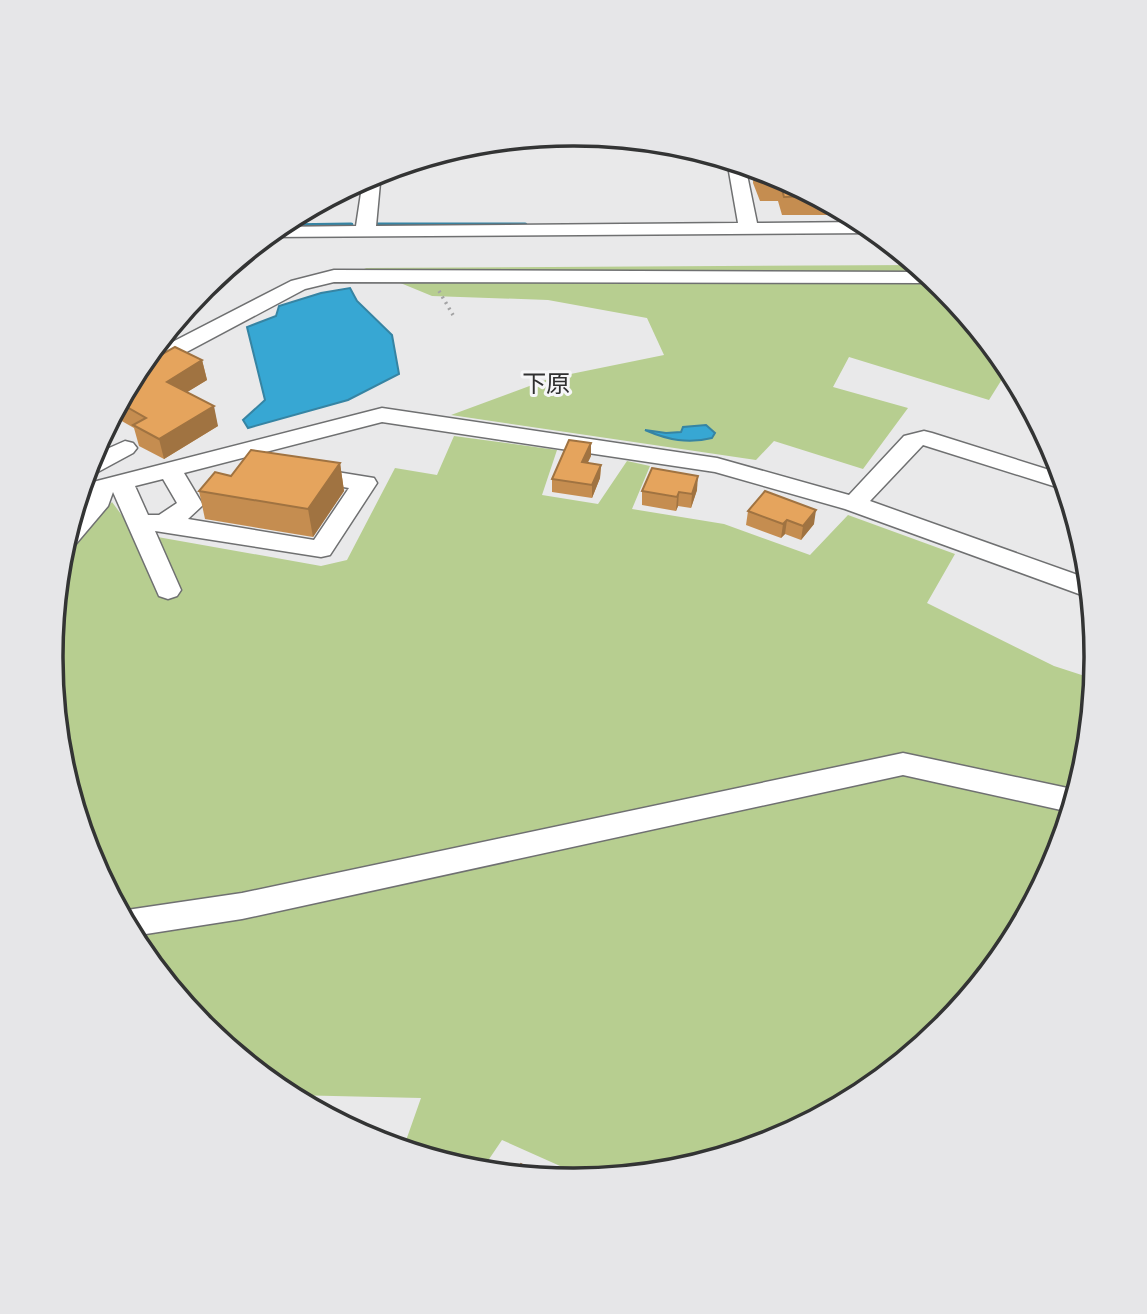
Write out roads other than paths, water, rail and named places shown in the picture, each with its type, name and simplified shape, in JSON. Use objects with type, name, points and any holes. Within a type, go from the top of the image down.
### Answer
[{"type":"street","points":[[742,175],[749,229]]},
{"type":"street","points":[[365,232],[371,188]]},
{"type":"street","points":[[290,233],[849,228]]},
{"type":"street","points":[[160,357],[298,285],[334,276],[915,278]]},
{"type":"street","points":[[174,477],[382,415],[717,465],[854,504],[1079,585]]},
{"type":"street","points":[[854,504],[912,441],[924,438],[1052,479]]},
{"type":"street","points":[[103,459],[125,447]]},
{"type":"street","points":[[279,468],[309,456]]},
{"type":"street","points":[[87,504],[102,487],[121,481],[174,477],[250,465],[365,483],[321,549],[152,523]]},
{"type":"street","points":[[152,523],[191,505],[174,477]]},
{"type":"street","points":[[121,481],[152,523],[168,590]]},
{"type":"street","points":[[137,921],[242,906],[903,764],[1064,799]]},
{"type":"water","points":[[350,288],[357,301],[392,335],[399,374],[348,400],[248,428],[243,420],[265,400],[247,327],[276,316],[279,306],[321,293]]},
{"type":"water","points":[[706,425],[715,433],[712,438],[695,441],[670,439],[645,430],[681,432],[683,427]]},
{"type":"waterway","points":[[301,226],[351,225]]},
{"type":"waterway","points":[[373,225],[525,225]]},
{"type":"district","name":"下原","points":[[546,384]]}]
